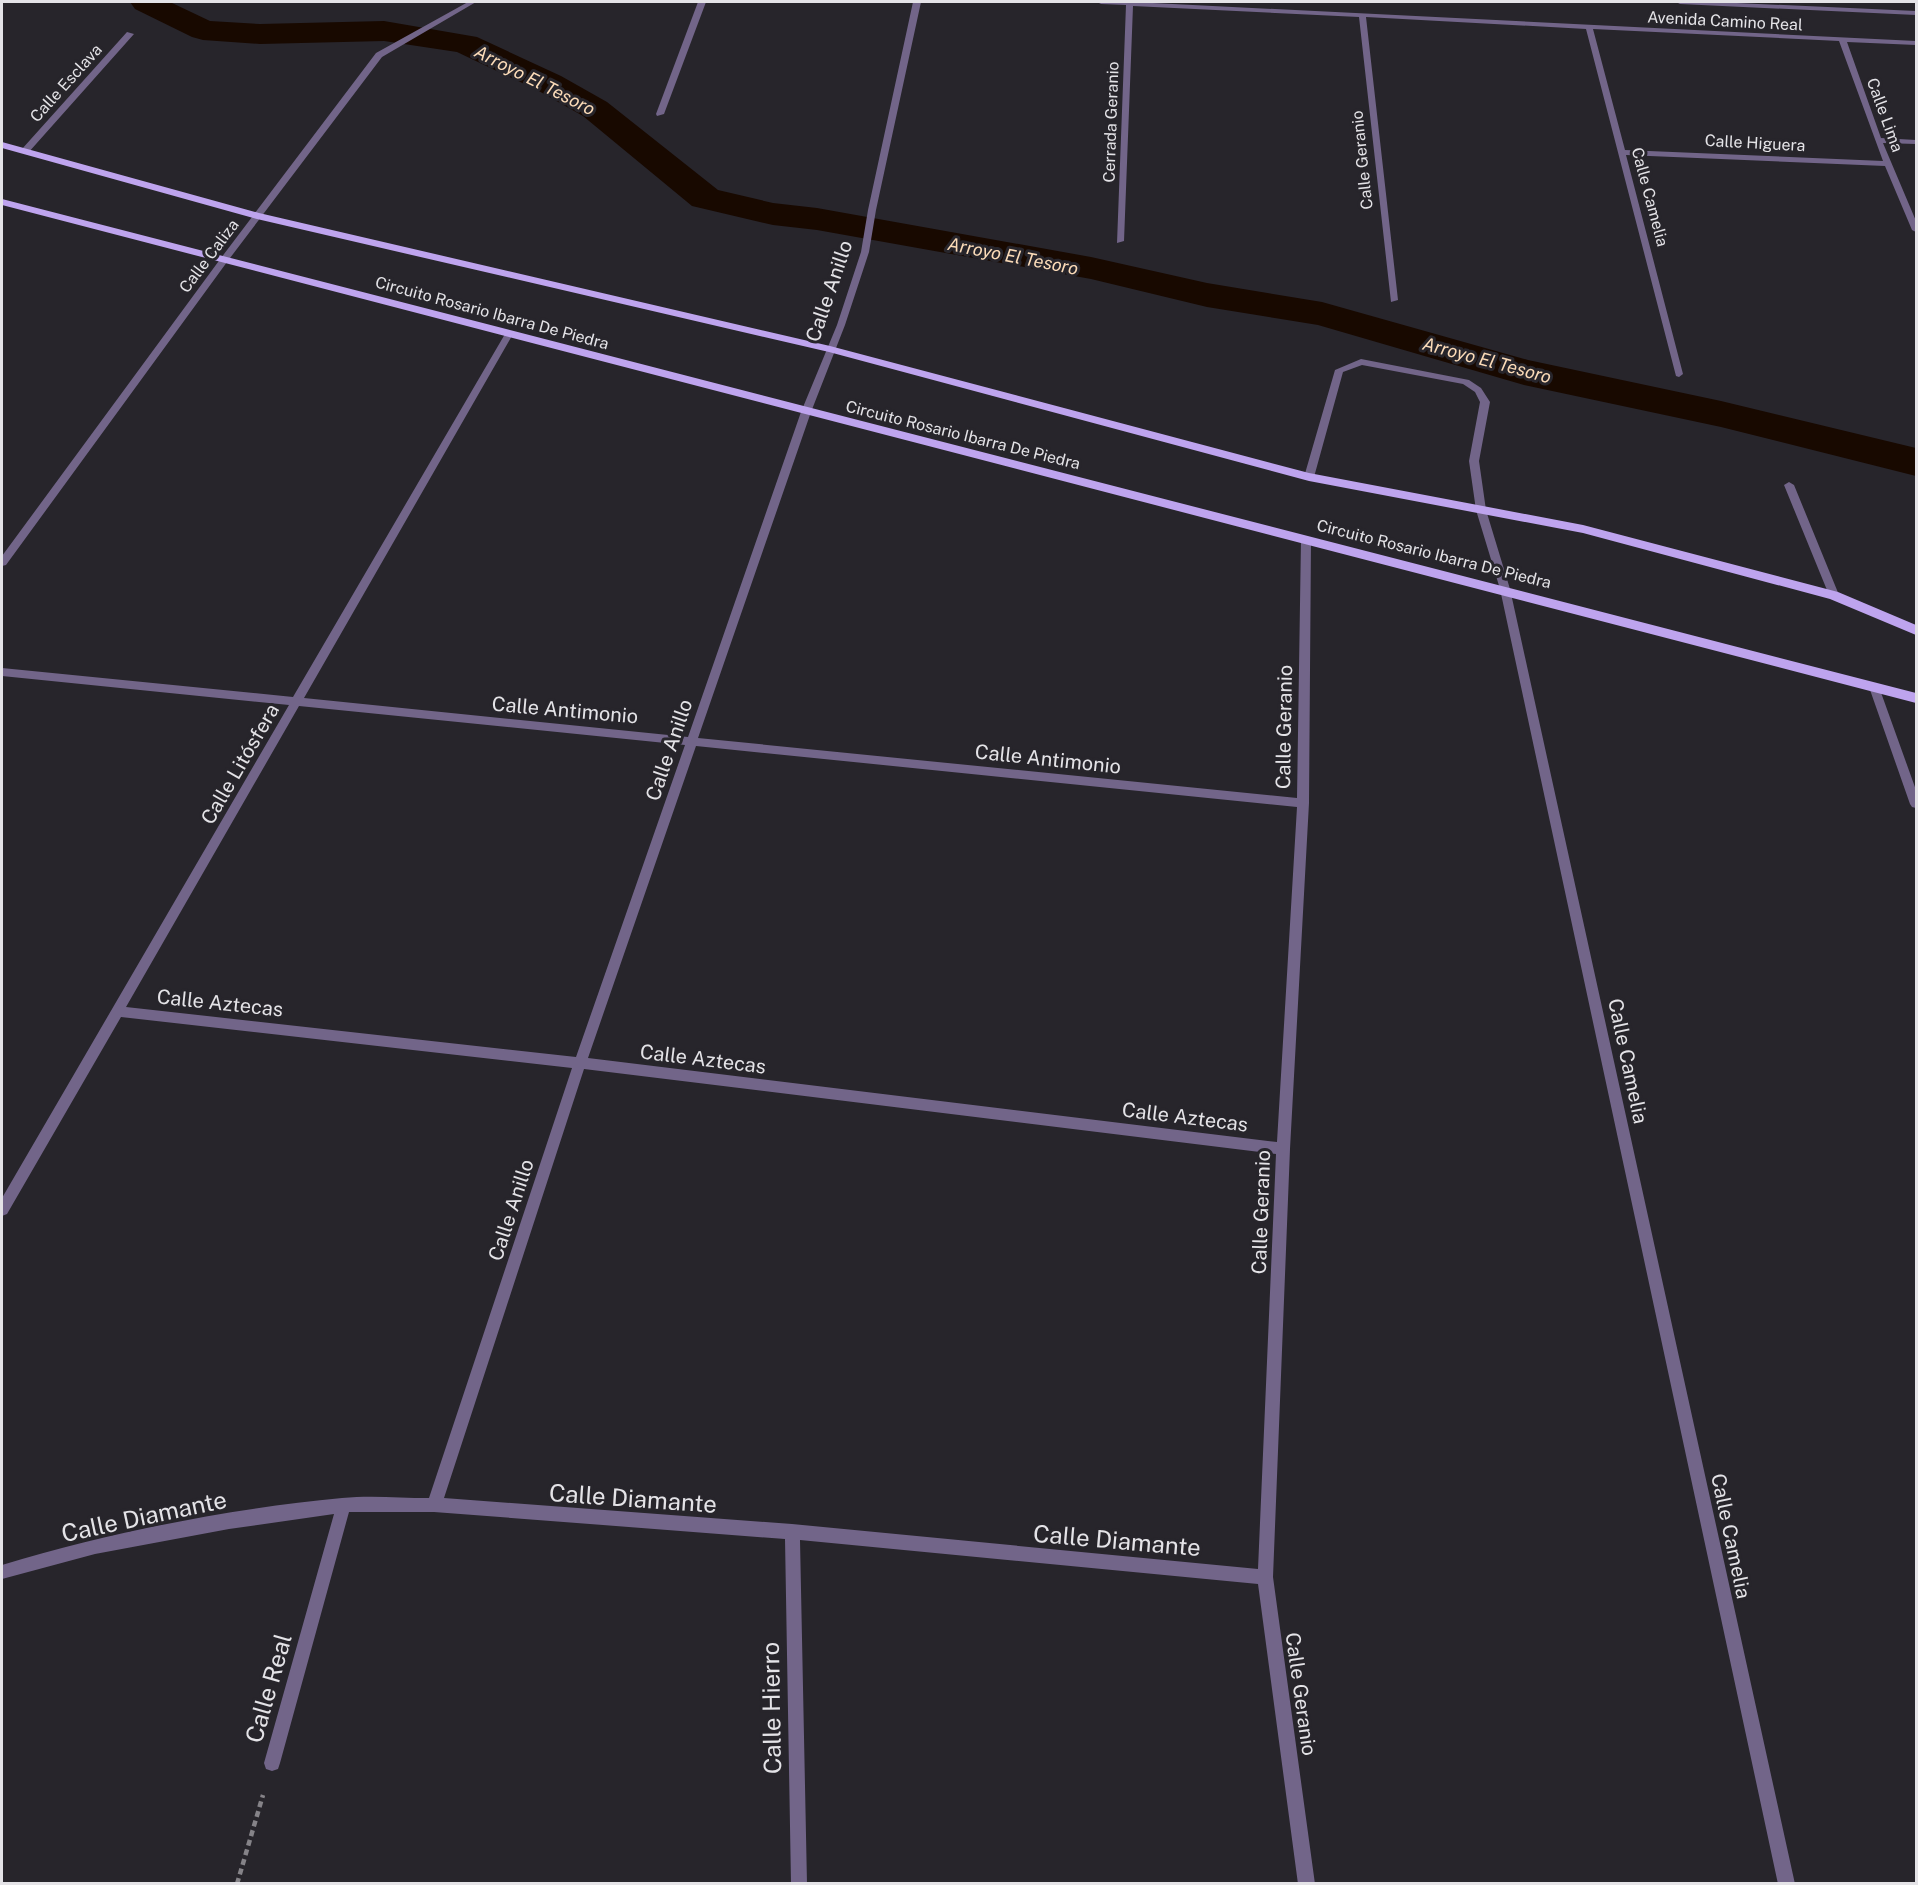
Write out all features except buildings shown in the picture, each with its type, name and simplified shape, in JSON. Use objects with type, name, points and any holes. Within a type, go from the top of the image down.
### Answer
[{"type":"main road","points":[[2,145],[257,216],[830,349],[1309,477],[1583,529],[1834,595],[1917,630]]},
{"type":"main road","name":"Circuito Rosario Ibarra De Piedra","points":[[4,205],[1505,589],[1917,698]]},
{"type":"street","name":"Calle Caliza","points":[[2,563],[224,260],[379,55],[472,2]]},
{"type":"street","points":[[660,114],[702,2]]},
{"type":"street","name":"Calle Anillo","points":[[434,1505],[580,1064],[806,412],[865,252],[917,2]]},
{"type":"street","name":"Avenida Camino Real","points":[[1101,2],[1917,43]]},
{"type":"street","name":"Avenida Camino Real","points":[[1680,2],[1830,5],[1917,13]]},
{"type":"street","name":"Cerrada Geranio","points":[[1120,241],[1130,4]]},
{"type":"street","name":"Calle Geranio","points":[[1362,16],[1394,300]]},
{"type":"street","name":"Calle Camelia","points":[[1589,28],[1679,374]]},
{"type":"street","name":"Calle Esclava","points":[[25,151],[130,34]]},
{"type":"street","name":"Calle Lima","points":[[1843,41],[1878,140],[1917,231]]},
{"type":"street","points":[[1878,140],[1917,142]]},
{"type":"street","name":"Calle Higuera","points":[[1622,152],[1888,164]]},
{"type":"street","name":"Calle Litósfera","points":[[2,1210],[509,334]]},
{"type":"street","name":"Calle Camelia","points":[[1309,477],[1339,370],[1361,362],[1466,382],[1478,390],[1485,402],[1474,461],[1481,510],[1505,589],[1787,1884]]},
{"type":"street","points":[[1789,485],[1834,595]]},
{"type":"street","name":"Calle Geranio","points":[[1306,539],[1303,803],[1283,1149],[1265,1576],[1307,1884]]},
{"type":"street","name":"Calle Antimonio","points":[[2,672],[1303,803]]},
{"type":"street","points":[[1874,687],[1917,804]]},
{"type":"street","name":"Calle Aztecas","points":[[117,1011],[1283,1149]]},
{"type":"street","name":"Calle Diamante","points":[[2,1572],[95,1546],[229,1521],[344,1505],[434,1505],[792,1532],[1265,1576]]},
{"type":"street","name":"Calle Real","points":[[272,1763],[344,1505]]},
{"type":"street","name":"Calle Hierro","points":[[792,1532],[799,1884]]},
{"type":"path","name":"Calle Real","points":[[237,1884],[272,1763]]},
{"type":"waterway","name":"Arroyo El Tesoro","points":[[146,2],[203,30],[260,34],[384,31],[465,44],[549,83],[595,109],[644,146],[705,198],[773,214],[817,219],[1091,268],[1207,295],[1322,314],[1524,372],[1721,414],[1916,462]]}]
